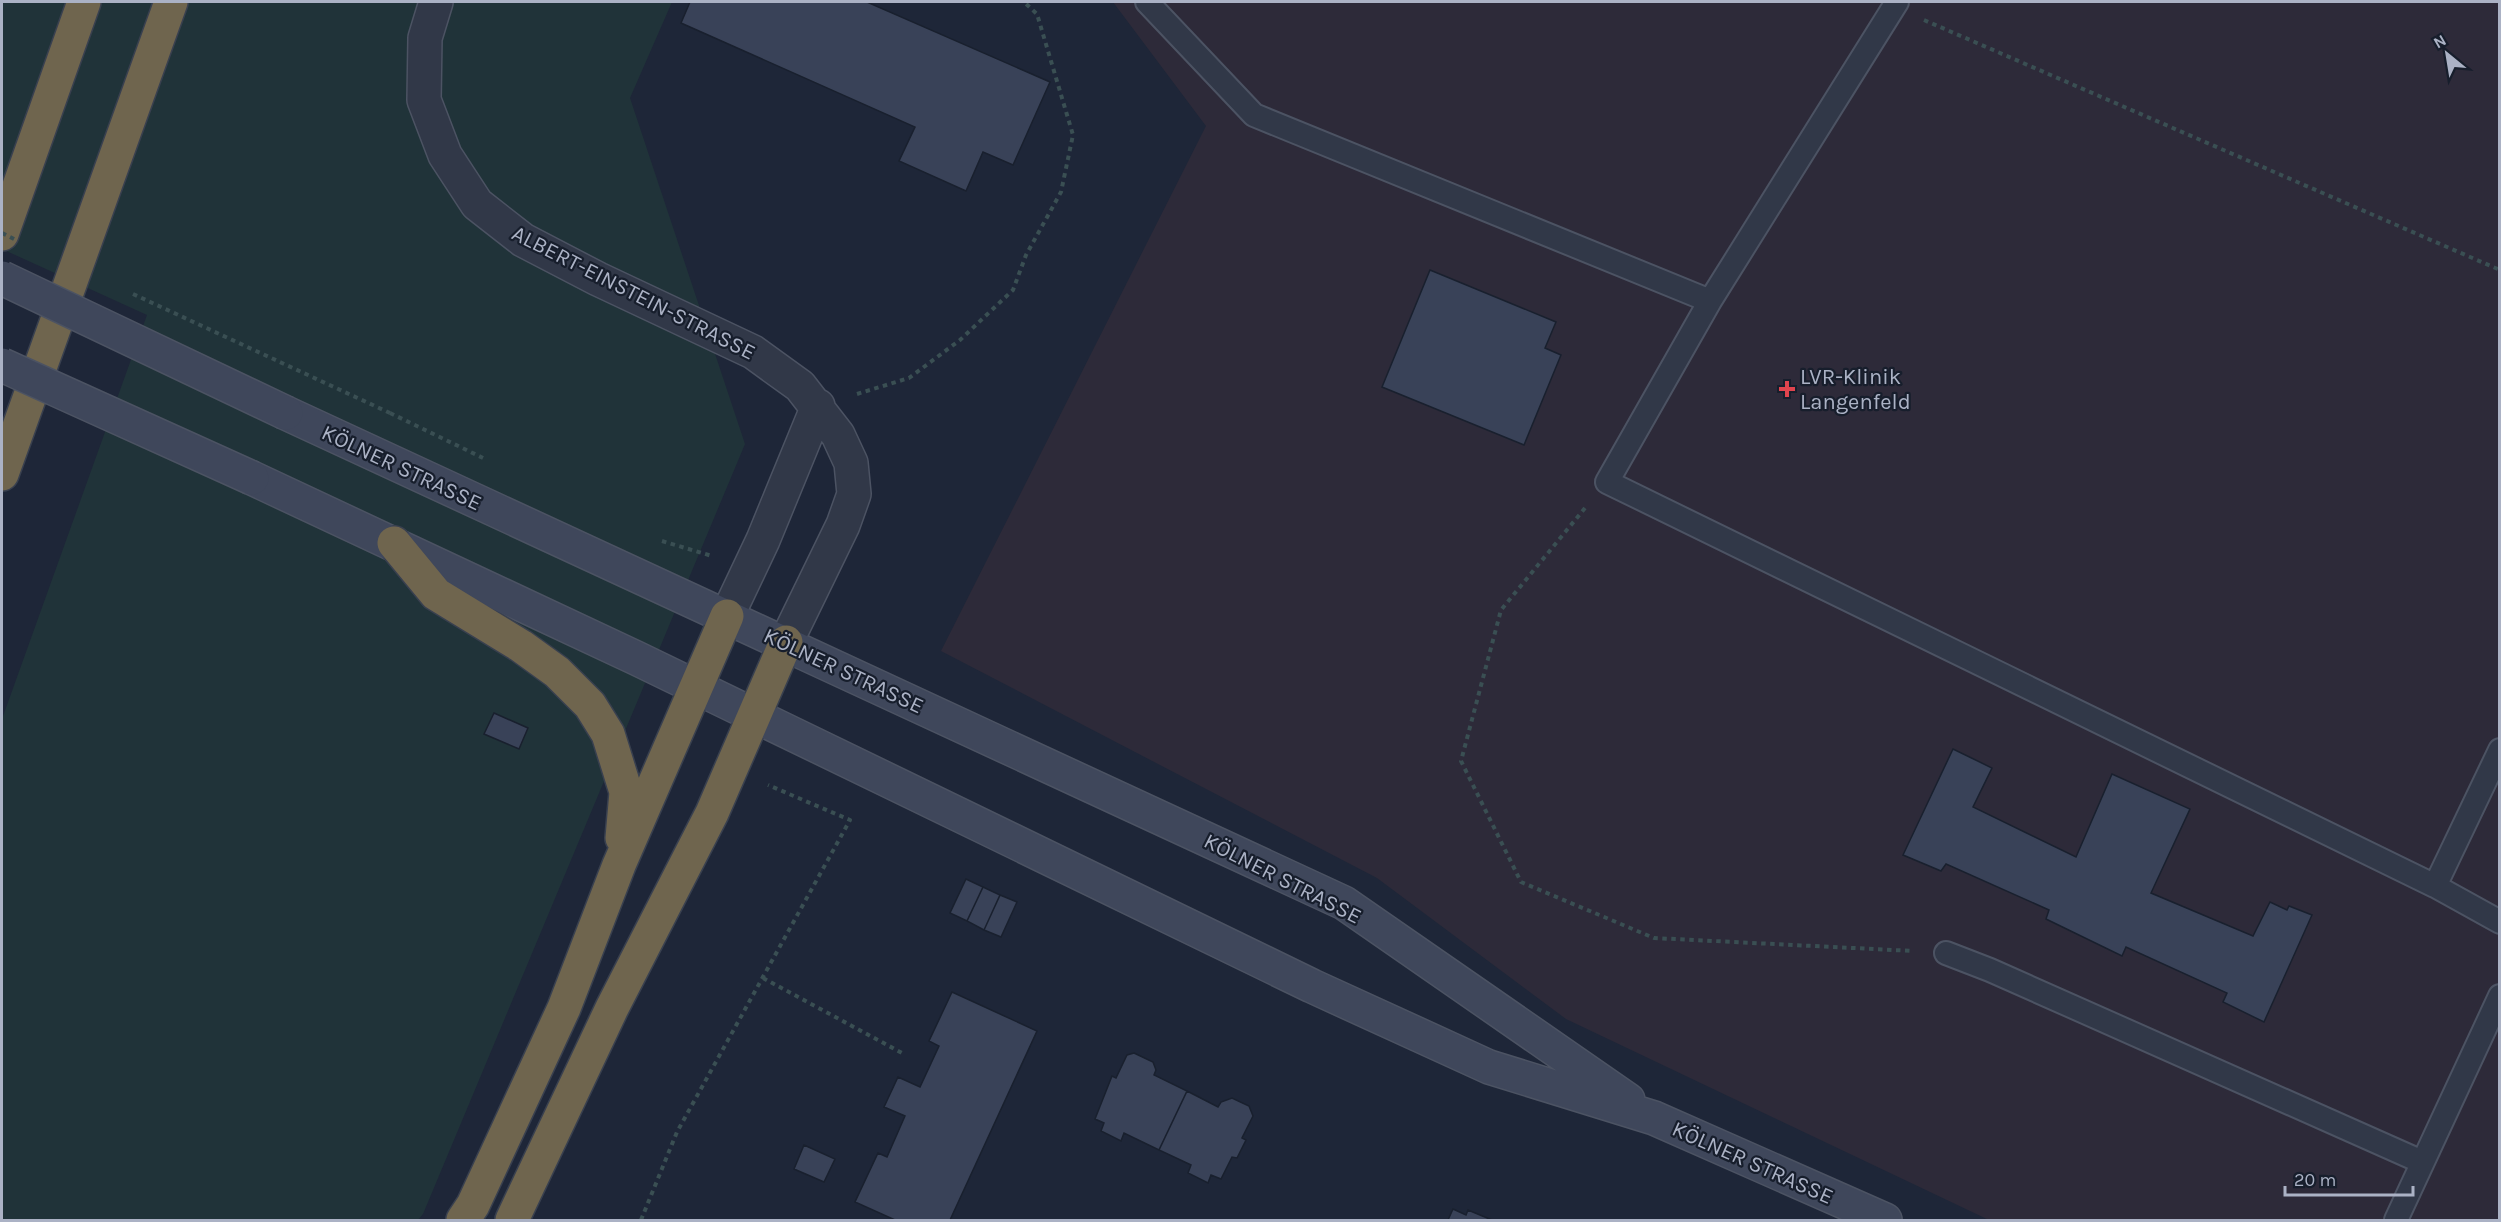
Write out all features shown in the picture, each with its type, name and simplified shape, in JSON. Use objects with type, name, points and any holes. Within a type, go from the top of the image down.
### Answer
[{"type":"highway","points":[[9,237],[84,2]]},
{"type":"highway","points":[[2,474],[171,2]]},
{"type":"highway","points":[[394,543],[436,594],[521,646],[557,672],[590,705],[608,734],[626,792],[619,865]]},
{"type":"highway","points":[[463,1221],[473,1205],[564,1008],[619,865],[727,616]]},
{"type":"highway","points":[[512,1221],[612,1008],[712,813],[786,642]]},
{"type":"main road","name":"KÖLNER STRASSE","points":[[2,278],[286,413],[786,642],[1344,903],[1654,1118]]},
{"type":"main road","name":"KÖLNER STRASSE","points":[[2,365],[394,543],[1312,986],[1489,1067],[1654,1118],[1885,1221]]},
{"type":"street","name":"ALBERT-EINSTEIN-STRASSE","points":[[436,2],[425,38],[424,100],[445,155],[477,204],[523,240],[598,279],[740,344],[800,386],[818,406],[838,435],[851,463],[854,494],[843,525],[786,642]]},
{"type":"street","points":[[727,616],[818,406]]},
{"type":"lane","points":[[1147,2],[1254,115],[1710,302]]},
{"type":"lane","points":[[1896,5],[1710,302],[1607,482],[2435,886],[2499,922]]},
{"type":"lane","points":[[2435,886],[2499,750]]},
{"type":"lane","points":[[1946,953],[1990,970],[2422,1162]]},
{"type":"lane","points":[[2396,1221],[2499,996]]},
{"type":"path","points":[[818,406],[909,378],[960,340],[1013,290],[1026,255],[1061,192],[1072,135],[1037,14],[1024,2]]},
{"type":"path","points":[[1896,5],[2499,270]]},
{"type":"path","points":[[128,292],[491,462]]},
{"type":"path","points":[[1607,482],[1501,610],[1461,761],[1521,882],[1654,938],[1946,953]]},
{"type":"path","points":[[652,537],[750,567]]},
{"type":"path","points":[[641,1221],[677,1132],[850,820],[731,769]]},
{"type":"path","points":[[763,978],[902,1053]]},
{"type":"shaded area","points":[[2,2],[672,2],[630,98],[745,444],[423,1214],[418,1220],[2,1220],[2,719],[147,315],[2,249]]},
{"type":"shaded area","name":"LVR-Klinik Langenfeld","points":[[1113,2],[2499,2],[2499,1220],[1989,1220],[1566,1019],[1377,878],[941,651],[1206,126]]},
{"type":"building","points":[[690,2],[867,2],[1050,82],[1013,165],[983,152],[966,191],[899,161],[915,127],[681,23]]},
{"type":"building","points":[[1430,270],[1556,322],[1545,348],[1561,355],[1524,445],[1382,387]]},
{"type":"building","points":[[494,713],[528,728],[519,749],[484,734]]},
{"type":"building","points":[[1953,749],[1992,768],[1973,807],[2076,857],[2112,774],[2190,809],[2151,893],[2253,936],[2270,902],[2287,910],[2289,906],[2312,915],[2264,1022],[2223,1002],[2227,993],[2126,947],[2122,956],[2046,919],[2049,910],[1946,864],[1941,871],[1903,855]]},
{"type":"building","points":[[966,879],[983,887],[967,921],[950,913]]},
{"type":"building","points":[[983,887],[1000,895],[984,930],[967,921]]},
{"type":"building","points":[[1000,895],[1017,902],[1001,937],[984,930]]},
{"type":"building","points":[[952,992],[1037,1031],[950,1220],[895,1220],[855,1202],[878,1153],[887,1157],[905,1116],[884,1107],[898,1077],[920,1087],[939,1046],[929,1041]]},
{"type":"building","points":[[1134,1053],[1153,1062],[1156,1070],[1154,1075],[1187,1091],[1159,1150],[1124,1133],[1121,1141],[1101,1131],[1104,1123],[1095,1119],[1112,1076],[1116,1078],[1127,1055]]},
{"type":"building","points":[[1187,1091],[1218,1107],[1221,1102],[1232,1098],[1249,1106],[1253,1116],[1242,1138],[1246,1140],[1237,1158],[1232,1157],[1221,1179],[1211,1175],[1208,1183],[1188,1173],[1191,1165],[1159,1150]]},
{"type":"building","points":[[804,1145],[835,1159],[824,1182],[794,1169]]},
{"type":"building","points":[[1453,1209],[1466,1215],[1468,1210],[1492,1220],[1448,1220]]},
{"type":"place","name":"LVR-Klinik Langenfeld","points":[[1787,389]]}]
